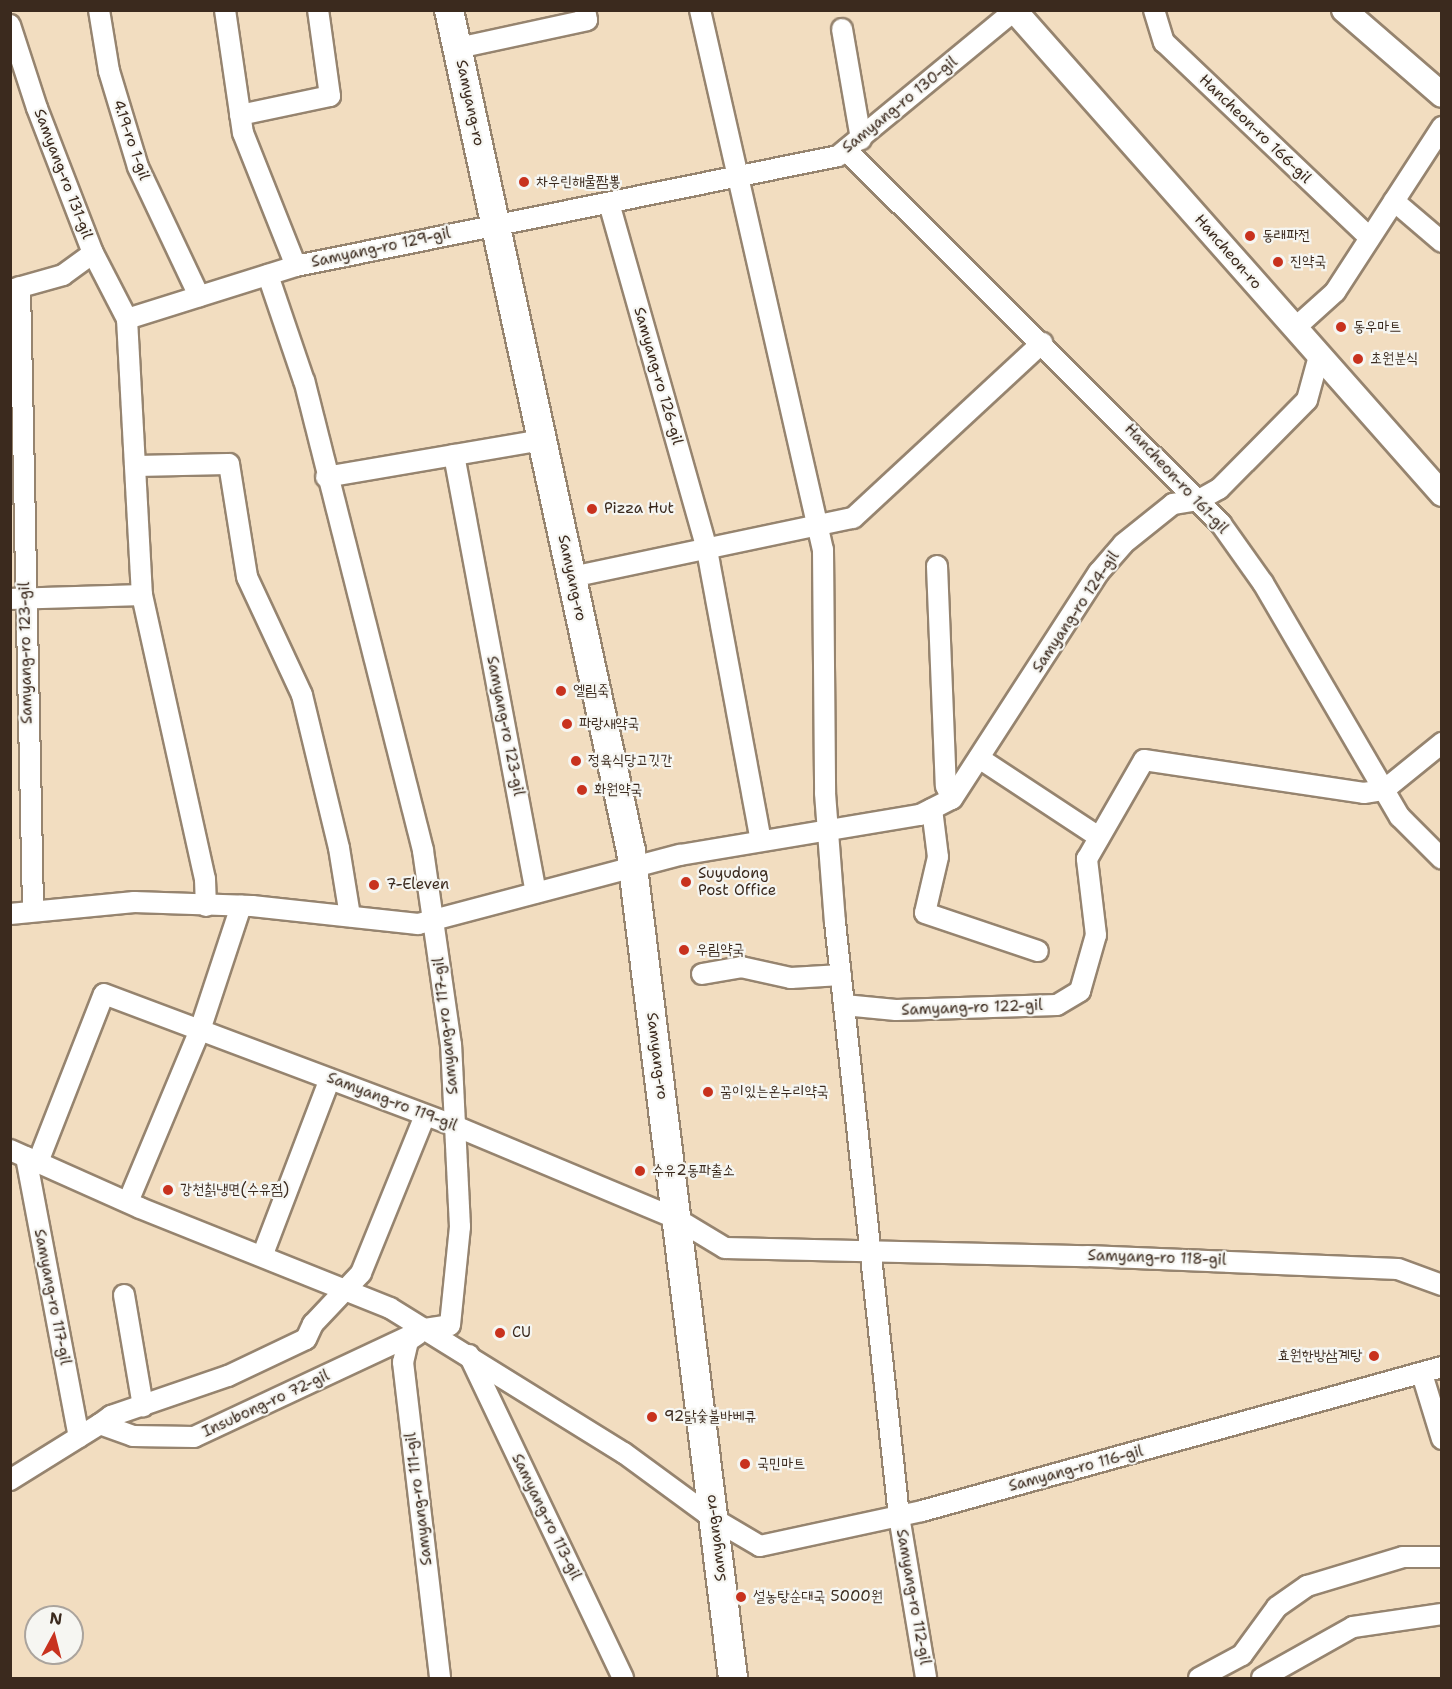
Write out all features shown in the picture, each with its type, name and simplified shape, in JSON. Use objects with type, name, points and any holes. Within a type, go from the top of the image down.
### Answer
[{"type":"main road","name":"Samyang-ro","points":[[450,10],[633,867],[733,1678]]},
{"type":"street","name":"4.19-ro 1-gil","points":[[99,10],[109,71],[138,167],[199,296]]},
{"type":"street","points":[[225,10],[243,133],[296,266]]},
{"type":"street","points":[[240,115],[330,96],[318,10]]},
{"type":"street","name":"Samyang-ro","points":[[458,48],[587,20],[585,10]]},
{"type":"street","points":[[700,10],[823,550],[828,829],[844,1005],[899,1516]]},
{"type":"street","name":"Hancheon-ro 166-gil","points":[[1154,10],[1164,42],[1370,238]]},
{"type":"street","points":[[1344,10],[1439,88]]},
{"type":"street","name":"Samyang-ro 130-gil","points":[[496,225],[838,156],[1014,11]]},
{"type":"street","name":"Hancheon-ro","points":[[1014,11],[1442,494]]},
{"type":"street","name":"Samyang-ro 131-gil","points":[[10,25],[37,108],[93,253],[127,319]]},
{"type":"street","points":[[842,29],[854,144]]},
{"type":"street","points":[[1295,328],[1335,292],[1442,127]]},
{"type":"street","name":"Hancheon-ro 161-gil","points":[[854,144],[1042,343],[1199,500],[1263,583],[1400,817],[1442,859]]},
{"type":"street","points":[[1394,201],[1442,242]]},
{"type":"street","name":"Samyang-ro 126-gil","points":[[609,203],[707,550]]},
{"type":"street","name":"Samyang-ro 129-gil","points":[[127,319],[296,266],[496,225]]},
{"type":"street","name":"Samyang-ro 123-gil","points":[[33,910],[18,598],[15,289],[63,275],[93,253]]},
{"type":"street","points":[[268,275],[304,381],[326,477],[423,850],[434,917]]},
{"type":"street","points":[[127,319],[142,595],[205,879],[206,906]]},
{"type":"street","points":[[572,577],[818,528],[854,518],[1042,343]]},
{"type":"street","name":"Samyang-ro 124-gil","points":[[952,799],[1100,572],[1123,544],[1173,504],[1199,500],[1219,489],[1307,400],[1319,356]]},
{"type":"street","points":[[326,477],[542,440]]},
{"type":"street","name":"Samyang-ro 123-gil","points":[[454,455],[536,892]]},
{"type":"street","points":[[135,466],[229,464],[247,577],[302,695],[339,848],[350,916]]},
{"type":"street","points":[[707,550],[761,840]]},
{"type":"street","points":[[10,914],[134,902],[240,906],[418,924],[434,917],[633,867],[761,840],[920,815],[952,799],[946,786],[937,566]]},
{"type":"street","points":[[18,598],[142,595]]},
{"type":"street","points":[[1384,790],[1442,743]]},
{"type":"street","points":[[979,758],[1099,837]]},
{"type":"street","name":"Samyang-ro 122-gil","points":[[844,1005],[896,1010],[1057,1005],[1080,991],[1096,935],[1087,859],[1144,760],[1364,793],[1384,790]]},
{"type":"street","points":[[932,809],[938,857],[925,913],[1038,951]]},
{"type":"street","points":[[128,1202],[200,1030],[240,906]]},
{"type":"street","name":"Samyang-ro 117-gil","points":[[425,1329],[450,1325],[454,1305],[460,1227],[451,1045],[434,917]]},
{"type":"street","points":[[702,974],[741,967],[791,978],[841,975]]},
{"type":"street","name":"Samyang-ro 119-gil","points":[[25,1156],[104,994],[455,1126],[677,1219]]},
{"type":"street","points":[[263,1254],[330,1079]]},
{"type":"street","points":[[10,1480],[111,1416],[228,1376],[306,1339],[313,1324],[344,1288],[362,1274],[425,1115]]},
{"type":"street","points":[[25,1156],[128,1202],[344,1288],[425,1329],[624,1453],[714,1519]]},
{"type":"street","name":"Samyang-ro 117-gil","points":[[25,1156],[79,1437]]},
{"type":"street","name":"Samyang-ro 118-gil","points":[[677,1219],[725,1248],[870,1250],[1398,1269],[1442,1284]]},
{"type":"street","points":[[124,1295],[143,1406]]},
{"type":"street","name":"Insubong-ro 72-gil","points":[[100,1424],[133,1436],[194,1437],[425,1329]]},
{"type":"street","name":"Samyang-ro 111-gil","points":[[425,1329],[408,1341],[403,1362],[440,1678]]},
{"type":"street","name":"Samyang-ro 113-gil","points":[[469,1355],[623,1678]]},
{"type":"street","name":"Samyang-ro 116-gil","points":[[714,1519],[760,1546],[899,1516],[1442,1367]]},
{"type":"street","points":[[1422,1374],[1442,1439]]},
{"type":"street","name":"Samyang-ro 112-gil","points":[[899,1516],[926,1678]]},
{"type":"street","points":[[1199,1678],[1242,1655],[1277,1607],[1307,1586],[1403,1557],[1442,1557]]},
{"type":"street","points":[[1262,1678],[1353,1627],[1442,1614]]},
{"type":"place","name":"차우린해물짬뽕","points":[[524,182]]},
{"type":"place","name":"동래파전","points":[[1250,236]]},
{"type":"place","name":"진약국","points":[[1278,262]]},
{"type":"place","name":"동우마트","points":[[1341,327]]},
{"type":"place","name":"초원분식","points":[[1358,359]]},
{"type":"place","name":"Pizza Hut","points":[[592,509]]},
{"type":"place","name":"엘림죽","points":[[561,691]]},
{"type":"place","name":"파랑새약국","points":[[567,724]]},
{"type":"place","name":"정육식당고깃간","points":[[576,761]]},
{"type":"place","name":"화원약국","points":[[582,790]]},
{"type":"place","name":"Suyudong Post Office","points":[[686,882]]},
{"type":"place","name":"7-Eleven","points":[[374,885]]},
{"type":"place","name":"우림약국","points":[[684,950]]},
{"type":"place","name":"꿈이있는온누리약국","points":[[708,1092]]},
{"type":"place","name":"수유2동파출소","points":[[640,1171]]},
{"type":"place","name":"강천칡냉면(수유점)","points":[[168,1190]]},
{"type":"place","name":"CU","points":[[500,1333]]},
{"type":"place","name":"효원한방삼계탕","points":[[1374,1356]]},
{"type":"place","name":"92닭숯불바베큐","points":[[652,1417]]},
{"type":"place","name":"국민마트","points":[[745,1464]]},
{"type":"place","name":"설농탕순대국 5000원","points":[[741,1597]]}]
